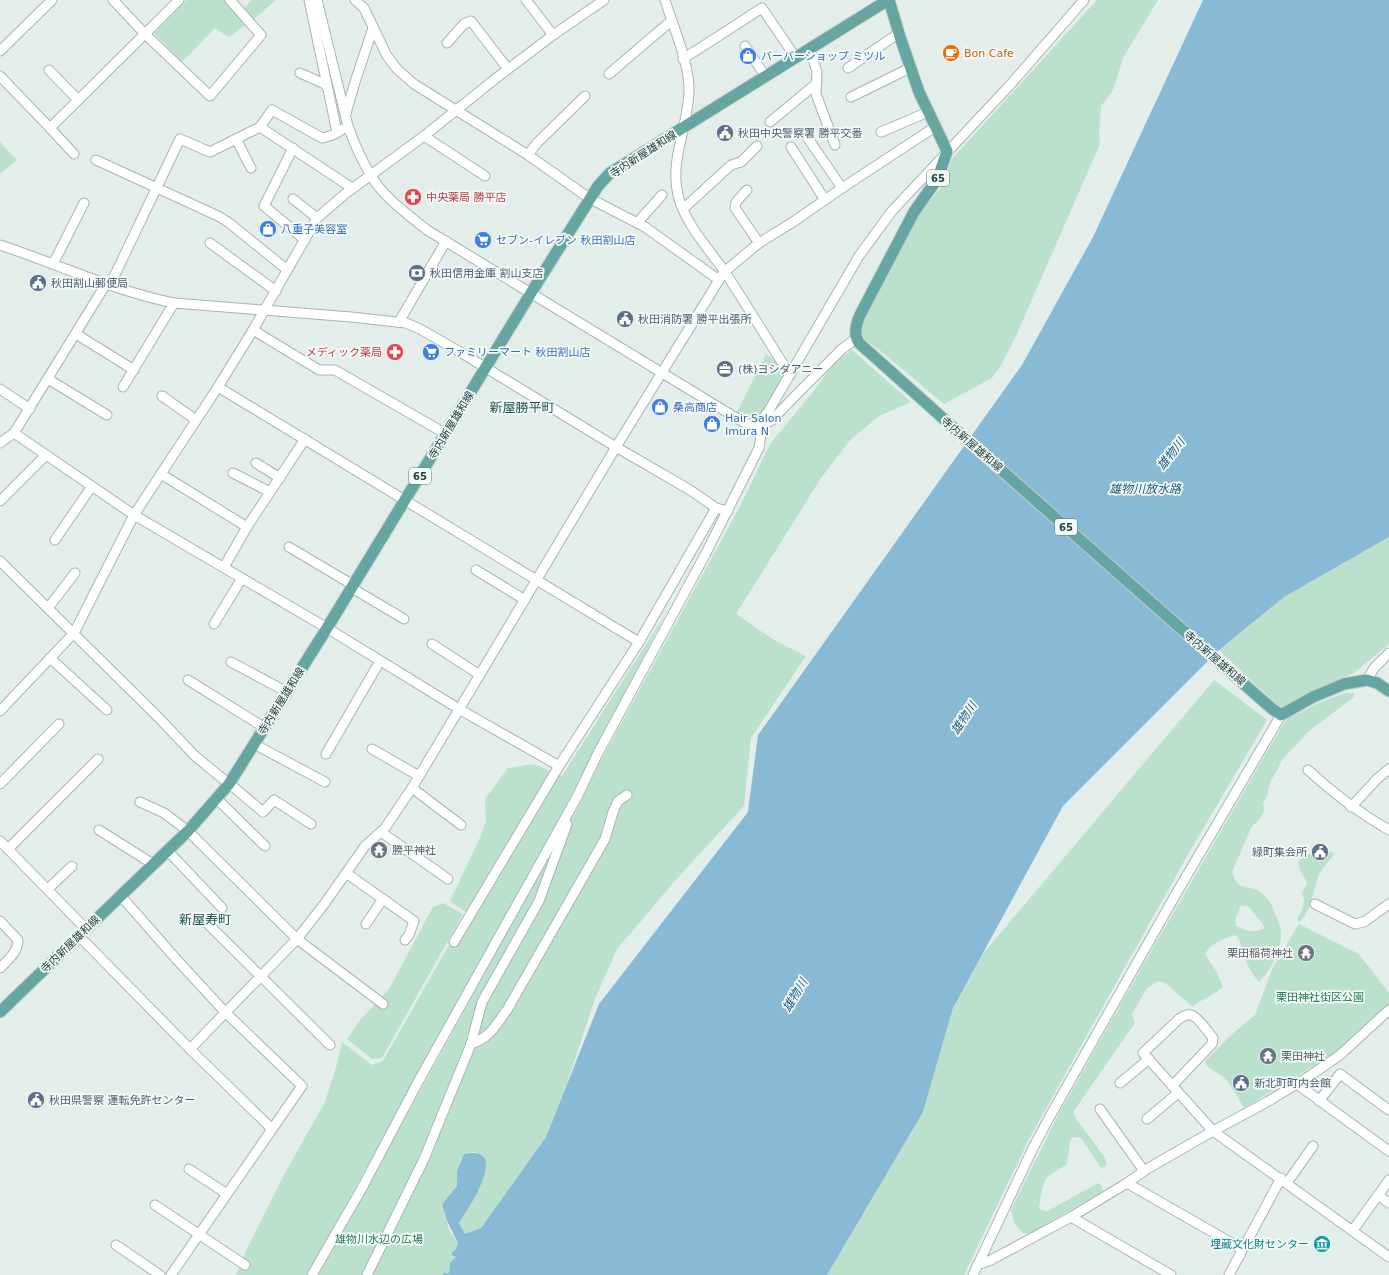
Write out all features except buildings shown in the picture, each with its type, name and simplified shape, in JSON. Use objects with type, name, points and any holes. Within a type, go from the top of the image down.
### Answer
[{"type":"main road","name":"寺内新屋雄和線","points":[[1,1008],[83,933],[120,895],[188,831],[229,784],[406,500],[589,198],[610,174],[889,0],[918,92],[947,151]]},
{"type":"main road","name":"65","points":[[860,343],[856,335],[856,324],[860,315],[914,212],[938,179],[947,151]]},
{"type":"main road","name":"寺内新屋雄和線","points":[[860,343],[1271,708],[1281,715]]},
{"type":"main road","points":[[1281,715],[1344,684],[1367,680],[1377,683],[1389,691]]},
{"type":"street","points":[[0,51],[52,0]]},
{"type":"street","points":[[113,0],[145,34],[210,96],[262,35],[230,0]]},
{"type":"street","points":[[50,128],[180,0]]},
{"type":"street","points":[[309,0],[337,132]]},
{"type":"street","points":[[318,0],[348,126],[356,146],[371,175],[385,193],[412,218],[428,230],[744,422],[757,426],[771,421],[798,392],[853,340],[860,343]]},
{"type":"street","points":[[355,0],[366,4],[373,28],[387,56],[397,70],[414,84],[528,155],[589,198],[645,227],[719,280]]},
{"type":"street","points":[[526,0],[553,35]]},
{"type":"street","points":[[0,711],[74,633],[134,515],[218,387],[265,310],[317,218],[329,206],[352,188],[424,136],[508,69],[553,35],[604,0]]},
{"type":"street","points":[[665,0],[687,73],[689,88],[675,177],[678,195],[685,215],[724,272],[790,375]]},
{"type":"street","points":[[757,0],[796,58]]},
{"type":"street","points":[[757,426],[768,412],[859,256],[892,211],[1010,85],[1084,0]]},
{"type":"street","points":[[683,59],[762,8]]},
{"type":"street","points":[[447,43],[464,24],[470,21],[508,69]]},
{"type":"street","points":[[609,74],[671,21]]},
{"type":"street","points":[[346,114],[373,28]]},
{"type":"street","points":[[848,68],[899,33]]},
{"type":"street","points":[[745,46],[766,77]]},
{"type":"street","points":[[810,49],[817,72],[816,94],[836,145]]},
{"type":"street","points":[[851,97],[910,68]]},
{"type":"street","points":[[49,70],[78,100]]},
{"type":"street","points":[[300,73],[327,85]]},
{"type":"street","points":[[0,76],[74,154]]},
{"type":"street","points":[[770,122],[817,83]]},
{"type":"street","points":[[528,155],[537,143],[585,96]]},
{"type":"street","points":[[0,442],[14,433],[108,285],[180,139],[210,152],[260,127],[272,110],[322,138],[348,126]]},
{"type":"street","points":[[881,132],[928,112]]},
{"type":"street","points":[[260,127],[352,188]]},
{"type":"street","points":[[190,1049],[297,939],[326,903],[365,846],[385,828],[412,788],[616,447],[724,272],[759,243],[935,128]]},
{"type":"street","points":[[805,134],[842,188]]},
{"type":"street","points":[[424,136],[485,176]]},
{"type":"street","points":[[236,139],[251,168]]},
{"type":"street","points":[[683,209],[731,165],[741,162],[757,146]]},
{"type":"street","points":[[791,147],[825,200]]},
{"type":"street","points":[[293,148],[264,206],[305,240]]},
{"type":"street","points":[[96,160],[157,187],[228,222],[285,268]]},
{"type":"street","points":[[747,190],[736,202],[735,208],[759,243]]},
{"type":"street","points":[[636,223],[662,195]]},
{"type":"street","points":[[293,200],[317,218]]},
{"type":"street","points":[[53,264],[84,203]]},
{"type":"street","points":[[0,239],[12,249]]},
{"type":"street","points":[[399,322],[446,241]]},
{"type":"street","points":[[210,243],[276,291]]},
{"type":"street","points":[[0,245],[108,285],[174,303],[351,317],[406,323],[420,328],[616,447],[690,490],[716,508],[728,511]]},
{"type":"street","points":[[123,387],[174,303]]},
{"type":"street","points":[[253,330],[319,370],[335,370],[446,434]]},
{"type":"street","points":[[76,334],[134,370]]},
{"type":"street","points":[[48,378],[107,414]]},
{"type":"street","points":[[218,387],[640,642]]},
{"type":"street","points":[[0,388],[30,409]]},
{"type":"street","points":[[162,396],[196,420]]},
{"type":"street","points":[[312,1275],[362,1188],[425,1069],[577,797],[605,740],[728,511],[759,448],[761,436],[760,429],[757,426]]},
{"type":"street","points":[[14,433],[134,515],[224,566],[459,709],[560,766]]},
{"type":"street","points":[[224,566],[247,527],[305,439]]},
{"type":"street","points":[[0,501],[46,455]]},
{"type":"street","points":[[256,463],[280,478]]},
{"type":"street","points":[[233,473],[270,492]]},
{"type":"street","points":[[161,474],[247,527]]},
{"type":"street","points":[[55,540],[92,486]]},
{"type":"street","points":[[454,942],[560,766],[640,642],[716,508]]},
{"type":"street","points":[[289,547],[404,619]]},
{"type":"street","points":[[0,561],[74,633],[195,756],[264,812],[274,800],[311,824]]},
{"type":"street","points":[[476,570],[525,600]]},
{"type":"street","points":[[48,608],[75,572]]},
{"type":"street","points":[[214,624],[242,578]]},
{"type":"street","points":[[432,644],[480,675]]},
{"type":"street","points":[[1367,680],[1374,668],[1389,653]]},
{"type":"street","points":[[50,658],[107,710]]},
{"type":"street","points":[[326,754],[380,661]]},
{"type":"street","points":[[231,662],[287,692]]},
{"type":"street","points":[[188,680],[265,728]]},
{"type":"street","points":[[973,1275],[1021,1173],[1049,1118],[1176,894],[1281,715]]},
{"type":"street","points":[[0,784],[59,724]]},
{"type":"street","points":[[254,744],[326,782]]},
{"type":"street","points":[[372,749],[419,776]]},
{"type":"street","points":[[8,849],[98,759]]},
{"type":"street","points":[[1351,807],[1377,778],[1389,769]]},
{"type":"street","points":[[1308,770],[1330,791],[1351,807],[1389,830]]},
{"type":"street","points":[[412,788],[461,825]]},
{"type":"street","points":[[470,1044],[488,1036],[507,1010],[605,839],[618,801],[627,795]]},
{"type":"street","points":[[367,1275],[424,1159],[470,1044],[482,1002],[539,902],[577,797]]},
{"type":"street","points":[[217,799],[265,846]]},
{"type":"street","points":[[140,802],[164,813],[188,831],[297,939],[382,1004]]},
{"type":"street","points":[[99,830],[153,864]]},
{"type":"street","points":[[381,832],[448,879]]},
{"type":"street","points":[[0,841],[48,889],[83,933],[190,1049],[272,1129]]},
{"type":"street","points":[[167,850],[222,908]]},
{"type":"street","points":[[48,889],[72,866]]},
{"type":"street","points":[[346,873],[414,921],[409,935],[405,940]]},
{"type":"street","points":[[120,895],[225,1012],[302,1086],[171,1275]]},
{"type":"street","points":[[366,924],[383,899]]},
{"type":"street","points":[[1315,904],[1355,924],[1364,922],[1389,904]]},
{"type":"street","points":[[0,921],[18,940],[18,946],[0,968]]},
{"type":"street","points":[[206,923],[330,1045]]},
{"type":"street","points":[[977,1265],[991,1260],[1071,1217],[1144,1171],[1297,1084],[1340,1055],[1389,1011]]},
{"type":"street","points":[[1172,1086],[1212,1044],[1213,1038],[1195,1017],[1191,1015],[1186,1015],[1179,1019],[1143,1053],[1178,1093],[1213,1131],[1389,1257]]},
{"type":"street","points":[[1120,1083],[1149,1060]]},
{"type":"street","points":[[1319,1100],[1340,1074],[1389,1110]]},
{"type":"street","points":[[1297,1084],[1389,1151]]},
{"type":"street","points":[[1147,1119],[1178,1093]]},
{"type":"street","points":[[1100,1109],[1144,1171]]},
{"type":"street","points":[[1229,1275],[1242,1249],[1284,1181],[1313,1146]]},
{"type":"street","points":[[189,1169],[227,1194]]},
{"type":"street","points":[[1353,1230],[1389,1180]]},
{"type":"street","points":[[1127,1183],[1242,1249]]},
{"type":"street","points":[[1378,1195],[1389,1203]]},
{"type":"street","points":[[155,1205],[245,1265]]},
{"type":"street","points":[[1071,1217],[1171,1275]]},
{"type":"street","points":[[116,1245],[160,1275]]},
{"type":"green space","points":[[187,0],[225,0],[247,24],[229,37],[215,28],[182,62],[154,33]]},
{"type":"green space","points":[[252,0],[276,0],[253,20],[243,9]]},
{"type":"green space","points":[[1097,0],[1158,0],[1123,58],[1113,90],[1101,106],[1099,133],[1100,144],[1016,336],[1000,367],[992,378],[944,404],[882,352],[864,339],[861,328],[869,309],[919,212],[940,189],[945,181],[951,160]]},
{"type":"green space","points":[[0,142],[17,160],[0,174]]},
{"type":"green space","name":"雄物川水辺の広場","points":[[852,350],[911,402],[879,416],[851,439],[821,478],[736,614],[774,640],[806,656],[751,738],[744,806],[681,874],[617,949],[595,999],[567,1083],[546,1137],[481,1228],[465,1234],[459,1223],[470,1205],[483,1156],[474,1152],[464,1154],[457,1171],[457,1186],[442,1204],[449,1230],[458,1243],[455,1262],[448,1274],[444,1272],[443,1275],[317,1275],[520,909],[579,806],[599,764],[739,508],[770,444],[813,392],[835,362]]},
{"type":"green space","points":[[766,354],[776,361],[785,374],[762,412],[753,418],[745,416],[737,412]]},
{"type":"green space","points":[[1389,537],[1389,644],[1355,672],[1282,707],[1275,703],[1219,650],[1284,597]]},
{"type":"green space","points":[[666,613],[541,852],[307,1275],[236,1275],[246,1251],[285,1173],[325,1102],[342,1042],[372,1065],[383,1061],[467,913],[450,901],[479,840],[486,821],[485,799],[508,768],[534,764],[562,776]]},
{"type":"green space","points":[[1214,680],[1267,720],[1186,858],[1029,1139],[964,1275],[827,1275],[923,1112],[953,1008],[982,955]]},
{"type":"green space","points":[[1346,693],[1354,693],[1354,697],[1309,731],[1282,760],[1270,783],[1267,796],[1263,803],[1264,811],[1259,820],[1252,826],[1232,872],[1235,879],[1241,886],[1256,889],[1268,899],[1273,908],[1280,924],[1281,941],[1273,964],[1259,982],[1253,975],[1245,958],[1240,941],[1235,935],[1210,947],[1205,954],[1217,973],[1223,987],[1218,991],[1192,1006],[1165,983],[1158,981],[1147,988],[1132,1014],[1135,1023],[1073,1112],[1077,1120],[1105,1158],[1107,1165],[1101,1168],[1081,1138],[1073,1137],[1070,1141],[1067,1164],[1046,1178],[1041,1193],[1039,1207],[1041,1210],[1048,1211],[1098,1183],[1101,1185],[1103,1191],[1030,1234],[1023,1233],[1014,1223],[1011,1210],[1058,1115],[1282,726],[1287,719],[1323,701]],"holes":[[[1241,905],[1248,906],[1263,924],[1264,928],[1261,930],[1250,931],[1236,926],[1235,920]]]},
{"type":"green space","points":[[1328,852],[1332,852],[1334,854],[1319,874],[1312,899],[1305,916],[1301,921],[1298,921],[1297,919],[1303,908],[1304,900],[1302,893],[1307,884],[1299,867],[1299,861],[1304,855],[1307,854],[1321,860]]},
{"type":"green space","points":[[443,903],[463,914],[382,1058],[372,1059],[347,1039],[361,1019],[389,989],[433,907]]},
{"type":"green space","name":"栗田神社街区公園","points":[[1299,924],[1359,954],[1389,993],[1389,1005],[1348,1045],[1244,1108],[1227,1081],[1222,1076],[1210,1069],[1205,1061],[1229,1037],[1255,1015],[1273,967]]},
{"type":"water","name":"雄物川放水路","points":[[1203,0],[1389,0],[1389,537],[1284,597],[1219,650],[1063,806],[953,1008],[923,1112],[827,1275],[443,1275],[444,1272],[448,1274],[450,1270],[450,1263],[456,1257],[452,1255],[452,1253],[456,1249],[458,1243],[447,1221],[442,1204],[457,1186],[457,1171],[464,1154],[478,1154],[485,1159],[486,1168],[483,1180],[459,1223],[465,1234],[481,1228],[546,1137],[599,1004],[748,812],[758,735],[1022,365],[1093,237]]},
{"type":"place","name":"Bon Cafe","points":[[951,53]]},
{"type":"place","name":"バーバーショップ ミツル","points":[[748,56]]},
{"type":"place","name":"秋田中央警察署 勝平交番","points":[[725,133]]},
{"type":"place","name":"中央薬局 勝平店","points":[[413,197]]},
{"type":"place","name":"八重子美容室","points":[[268,229]]},
{"type":"place","name":"セブン-イレブン 秋田割山店","points":[[483,240]]},
{"type":"place","name":"秋田信用金庫 割山支店","points":[[417,273]]},
{"type":"place","name":"秋田割山郵便局","points":[[38,283]]},
{"type":"place","name":"秋田消防署 勝平出張所","points":[[625,319]]},
{"type":"place","name":"メディック薬局","points":[[395,352]]},
{"type":"place","name":"ファミリーマート 秋田割山店","points":[[431,352]]},
{"type":"place","name":"(株)ヨシダアニー","points":[[725,369]]},
{"type":"place","name":"桑高商店","points":[[660,407]]},
{"type":"place","name":"Hair Salon Imura N","points":[[712,424]]},
{"type":"place","name":"勝平神社","points":[[379,850]]},
{"type":"place","name":"緑町集会所","points":[[1320,852]]},
{"type":"place","name":"栗田稲荷神社","points":[[1306,953]]},
{"type":"place","name":"栗田神社","points":[[1268,1056]]},
{"type":"place","name":"新北町町内会館","points":[[1241,1083]]},
{"type":"place","name":"秋田県警察 運転免許センター","points":[[36,1100]]},
{"type":"place","name":"埋蔵文化財センター","points":[[1322,1244]]},
{"type":"district","name":"新屋勝平町","points":[[522,407]]},
{"type":"district","name":"新屋寿町","points":[[205,919]]},
{"type":"water label","name":"雄物川","points":[[1171,454]]},
{"type":"water label","name":"雄物川","points":[[964,718]]},
{"type":"water label","name":"雄物川","points":[[795,995]]}]
